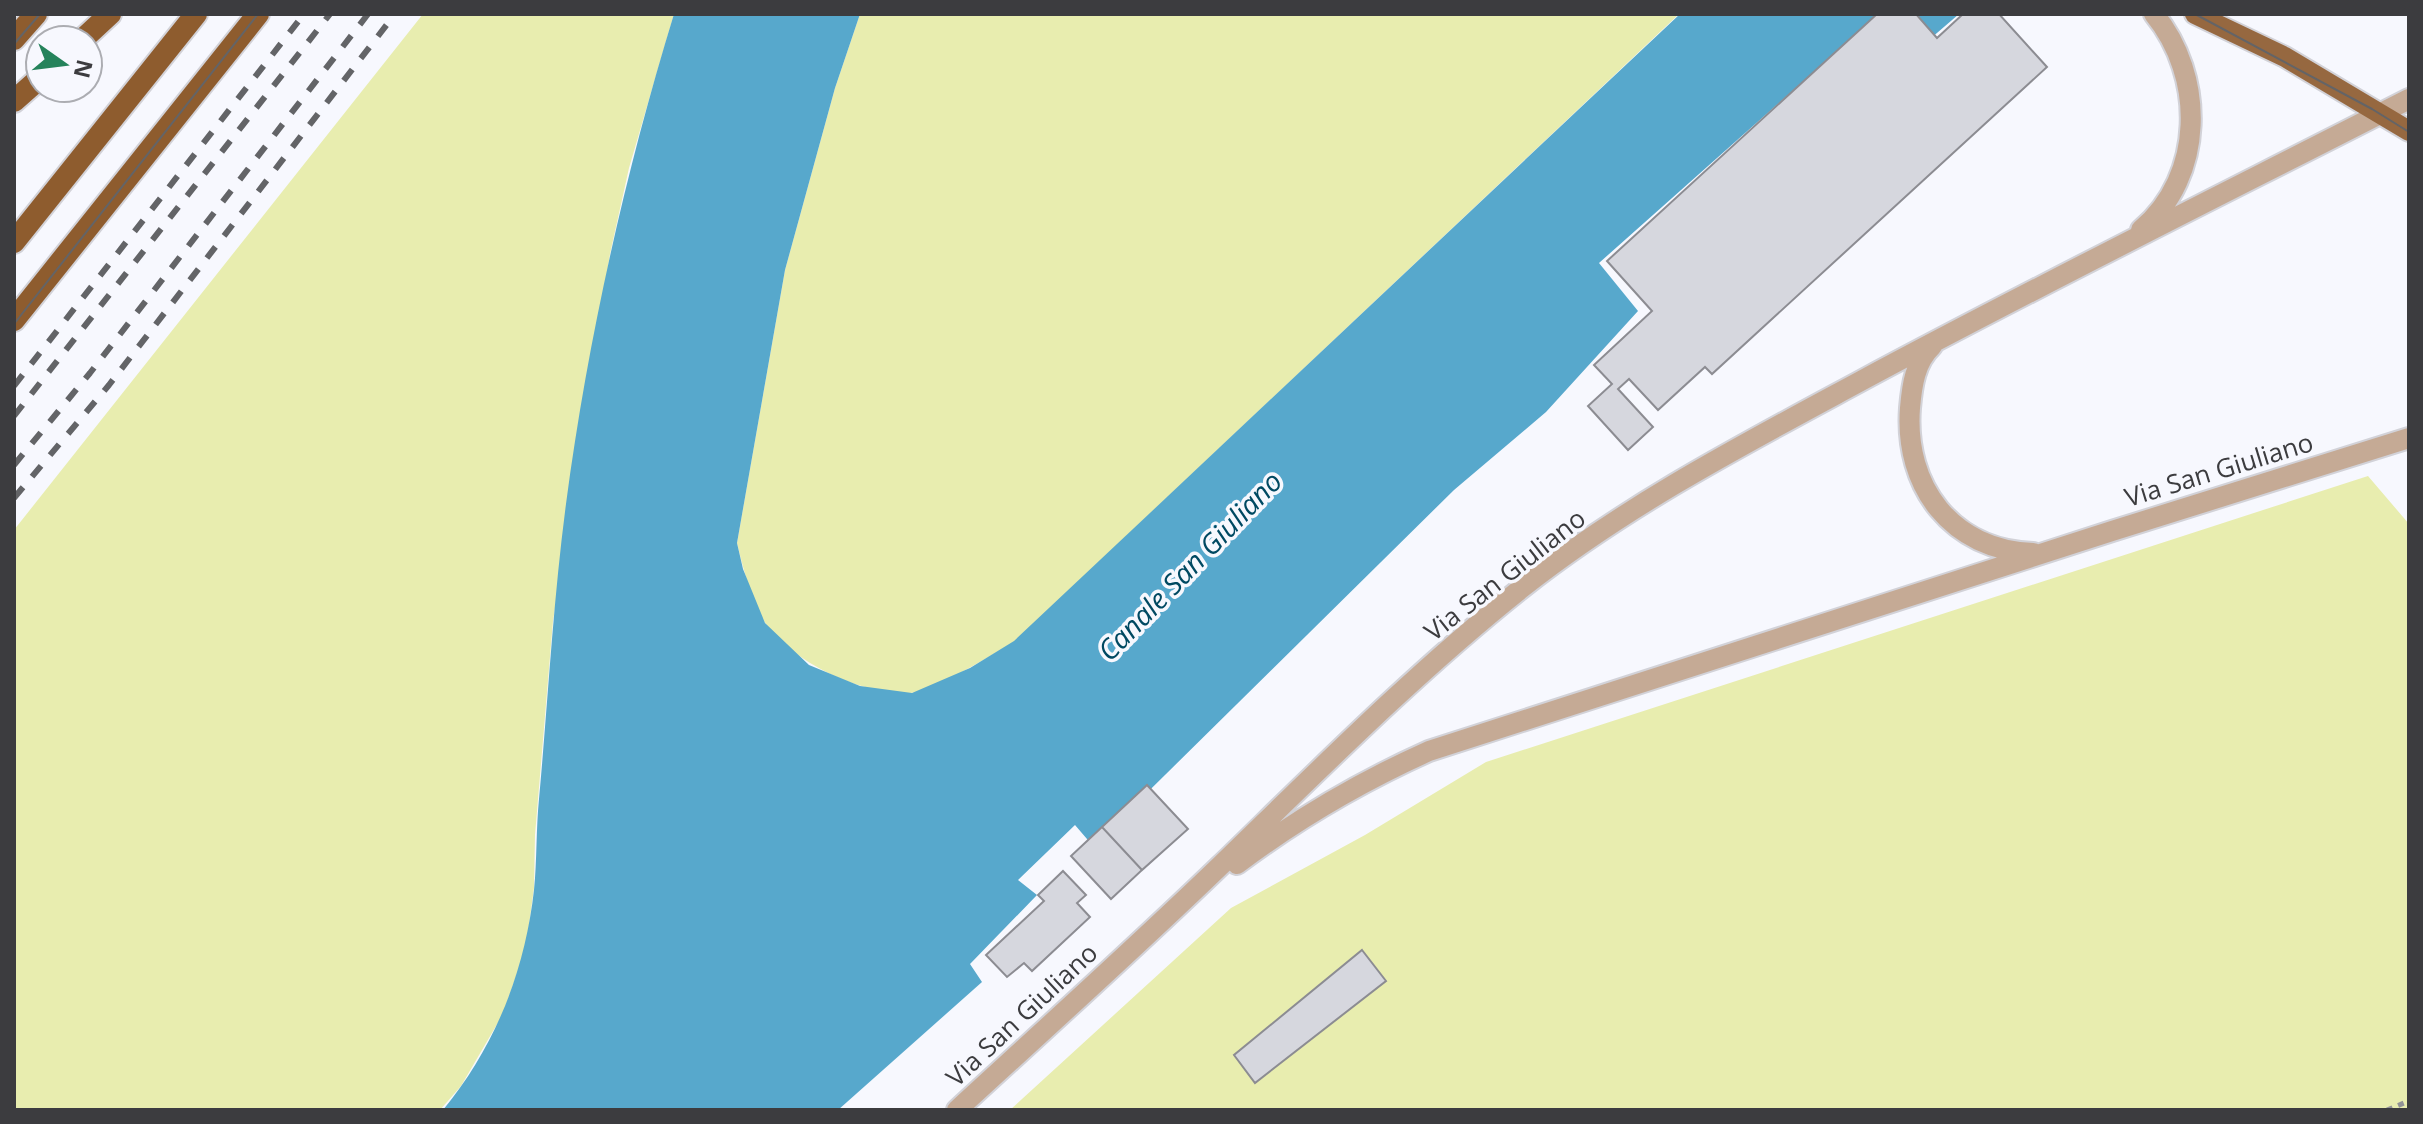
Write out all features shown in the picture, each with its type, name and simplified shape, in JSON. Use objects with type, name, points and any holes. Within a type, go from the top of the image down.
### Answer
[{"type":"highway","points":[[14,39],[36,14]]},
{"type":"highway","points":[[14,242],[196,14]]},
{"type":"highway","points":[[14,320],[258,14]]},
{"type":"main road","points":[[2195,14],[2285,57],[2409,131]]},
{"type":"street","name":"Via San Giuliano","points":[[2123,245],[2156,216],[2174,189],[2182,170],[2190,133],[2186,72],[2170,35],[2154,14]]},
{"type":"street","name":"Via San Giuliano","points":[[957,1110],[1158,926],[1442,656],[1524,586],[1600,532],[1702,467],[1939,339],[2409,99]]},
{"type":"street","name":"Via San Giuliano","points":[[1939,339],[1921,358],[1911,399],[1910,444],[1919,480],[1947,516],[1980,542],[2014,552],[2045,553]]},
{"type":"street","name":"Via San Giuliano","points":[[1158,926],[1260,847],[1318,807],[1386,770],[1429,751],[2409,438]]},
{"type":"path","points":[[2387,1110],[2409,1101]]},
{"type":"green space","points":[[423,14],[674,14],[629,168],[610,254],[553,621],[535,835],[534,888],[526,947],[503,1014],[461,1086],[440,1110],[14,1110],[14,530]]},
{"type":"green space","points":[[860,14],[1679,14],[1014,642],[947,680],[910,693],[871,689],[850,682],[793,652],[761,616],[748,585],[737,543],[785,270],[835,88]]},
{"type":"green space","points":[[2368,476],[2409,524],[2409,1110],[1010,1110],[1231,908],[1365,835],[1486,762]]},
{"type":"water","name":"Canale San Giuliano","points":[[674,14],[860,14],[835,88],[785,270],[737,543],[743,569],[765,623],[809,665],[860,686],[912,693],[970,668],[1014,641],[1680,14],[1879,14],[1599,263],[1638,311],[1546,412],[1454,490],[1093,846],[1075,825],[1018,880],[1037,895],[970,964],[982,982],[838,1110],[443,1110],[478,1060],[505,1007],[530,920],[558,578],[575,442],[597,318],[624,196]]},
{"type":"water","points":[[1906,14],[1959,14],[1930,39]]},
{"type":"building","points":[[1877,14],[1916,14],[1937,38],[1963,14],[1999,14],[2047,67],[1712,374],[1705,367],[1658,410],[1629,379],[1618,389],[1653,427],[1628,450],[1588,406],[1612,384],[1594,365],[1652,311],[1607,261]]},
{"type":"building","points":[[1147,785],[1188,829],[1142,870],[1102,827]]},
{"type":"building","points":[[1102,827],[1142,870],[1111,899],[1071,856]]},
{"type":"building","points":[[1063,871],[1086,895],[1077,903],[1090,917],[1032,971],[1024,963],[1007,977],[986,955],[1044,901],[1038,895]]},
{"type":"building","points":[[1362,950],[1386,981],[1255,1083],[1234,1055]]},
{"type":"tram line","points":[[14,44],[40,14]]},
{"type":"tram line","points":[[14,324],[258,14]]},
{"type":"tram line","points":[[2195,14],[2409,132]]},
{"type":"railway","points":[[14,386],[304,14]]},
{"type":"railway","points":[[14,416],[330,14]]},
{"type":"railway","points":[[14,465],[90,373],[368,14]]},
{"type":"railway","points":[[14,498],[109,385],[395,14]]}]
